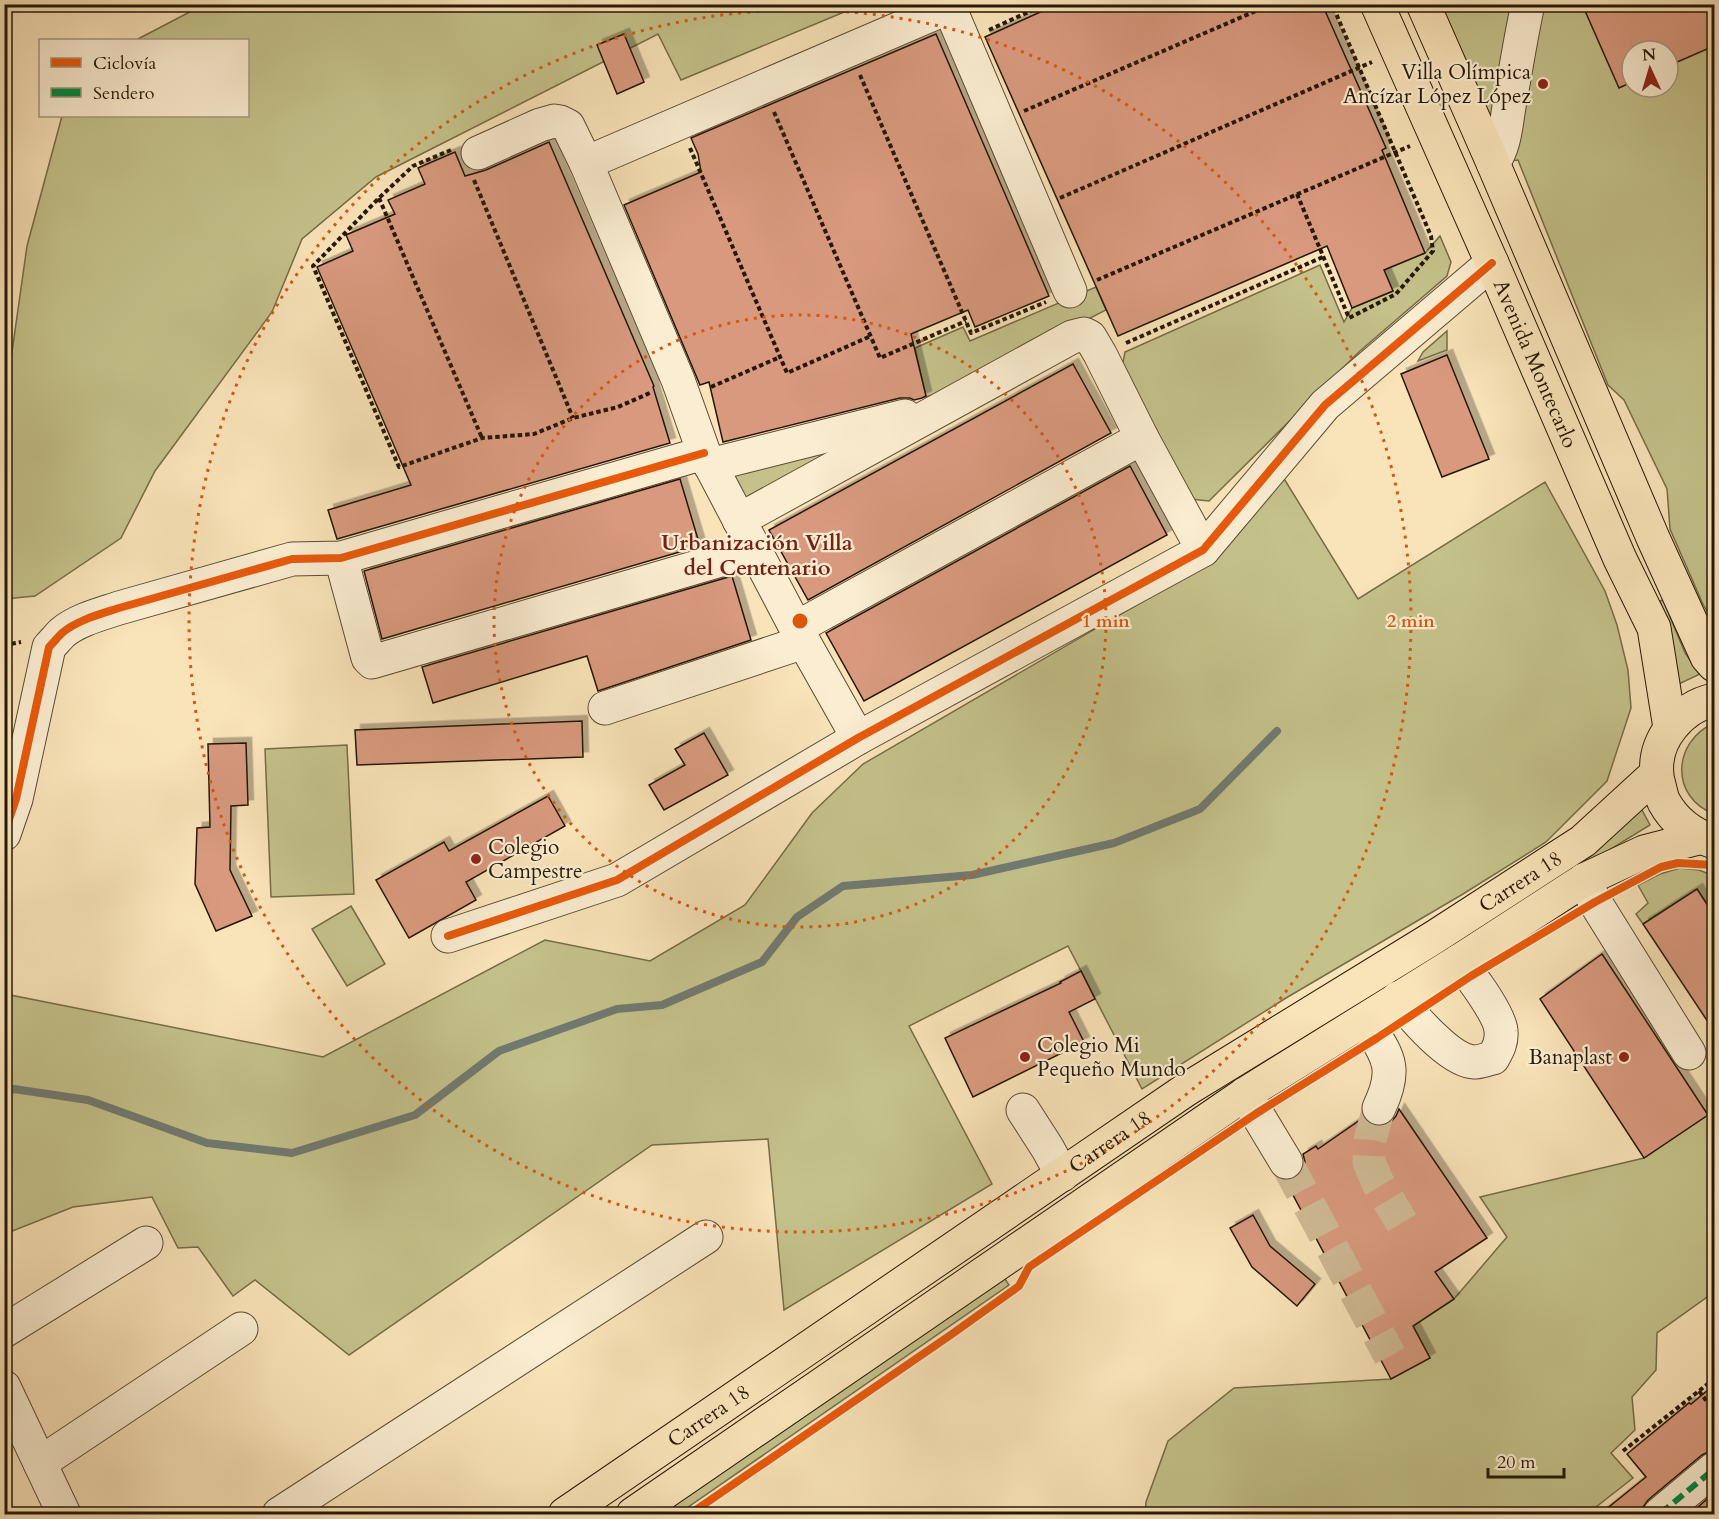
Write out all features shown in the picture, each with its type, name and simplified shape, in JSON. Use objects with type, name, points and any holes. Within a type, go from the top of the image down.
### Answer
[{"type":"main road","name":"Avenida Montecarlo","points":[[1377,4],[1620,559],[1654,628],[1670,728]]},
{"type":"main road","name":"Avenida Montecarlo","points":[[1423,4],[1653,538],[1707,657],[1714,665]]},
{"type":"main road","points":[[1711,841],[1679,822],[1663,801],[1656,774],[1659,750],[1670,728],[1685,712],[1704,702],[1714,700]]},
{"type":"main road","name":"Carrera 18","points":[[565,1515],[1187,1089],[1432,938],[1582,842],[1656,774]]},
{"type":"main road","name":"Carrera 18","points":[[633,1515],[1245,1094],[1459,961],[1584,879],[1644,852],[1711,841]]},
{"type":"street","points":[[1493,163],[1498,156],[1506,125],[1528,4]]},
{"type":"street","points":[[586,163],[951,5],[964,41],[1070,291]]},
{"type":"street","points":[[469,156],[540,125],[554,121],[568,126],[586,163],[682,389],[707,459],[800,635],[858,738]]},
{"type":"street","points":[[448,936],[617,880],[858,738],[1203,550],[1325,405],[1492,263]]},
{"type":"street","points":[[739,520],[1072,337],[1084,334],[1090,337],[1100,354],[1142,438],[1203,550]]},
{"type":"street","points":[[4,834],[16,799],[49,647],[63,632],[91,618],[292,559],[341,558],[707,459],[950,405]]},
{"type":"street","points":[[605,708],[800,635],[1142,438]]},
{"type":"street","points":[[341,558],[368,658],[372,662],[755,550]]},
{"type":"street","points":[[1584,879],[1595,902],[1689,1053]]},
{"type":"street","points":[[1398,998],[1425,1029],[1458,1058],[1474,1062],[1493,1058],[1500,1047],[1501,1029],[1483,994],[1459,961]]},
{"type":"street","points":[[1365,1020],[1385,1051],[1390,1066],[1390,1080],[1379,1108]]},
{"type":"street","points":[[1245,1094],[1286,1162]]},
{"type":"street","points":[[1023,1110],[1062,1175]]},
{"type":"street","points":[[279,1515],[706,1237]]},
{"type":"street","points":[[4,1331],[146,1243]]},
{"type":"street","points":[[39,1463],[241,1329]]},
{"type":"street","points":[[4,1387],[64,1515]]},
{"type":"street","points":[[1660,1515],[1714,1469]]},
{"type":"path","points":[[964,41],[1046,4]]},
{"type":"path","points":[[998,122],[1272,4]]},
{"type":"path","points":[[1297,194],[1349,318],[1396,294],[1433,251],[1431,236],[1332,4]]},
{"type":"path","points":[[849,50],[971,333],[1435,135]]},
{"type":"path","points":[[1035,209],[1359,66],[1398,53]]},
{"type":"path","points":[[763,87],[880,358],[966,321]]},
{"type":"path","points":[[679,123],[787,373],[871,336]]},
{"type":"path","points":[[573,418],[469,156],[413,166],[313,266],[399,467],[482,438],[534,434],[573,418],[682,389],[780,357]]},
{"type":"path","points":[[379,198],[482,438]]},
{"type":"path","points":[[1100,354],[1323,257]]},
{"type":"path","points":[[1623,1451],[1714,1379]]},
{"type":"path","points":[[1699,1391],[1714,1411]]},
{"type":"shaded area","points":[[203,5],[861,5],[681,80],[658,34],[376,177],[302,239],[272,312],[155,471],[121,538],[35,596],[5,599],[5,382],[9,373],[27,246],[62,117],[249,117],[249,39],[138,39]]},
{"type":"shaded area","points":[[1423,5],[1714,5],[1714,625],[1670,529],[1667,489],[1624,400],[1608,385],[1518,160],[1493,163]]},
{"type":"shaded area","points":[[1440,236],[1451,262],[1447,276],[1360,351],[1209,501],[1190,499],[1122,367],[1125,352],[1320,265],[1344,322],[1352,308],[1393,291],[1384,270],[1425,253]]},
{"type":"shaded area","points":[[1096,287],[1106,310],[954,388],[926,397],[915,348],[963,327],[970,341]]},
{"type":"shaded area","points":[[1447,331],[1447,350],[1418,361],[1423,352]]},
{"type":"shaded area","points":[[871,429],[744,503],[727,470]]},
{"type":"shaded area","points":[[1283,477],[1358,599],[1545,482],[1605,591],[1617,625],[1628,670],[1631,708],[1607,781],[1546,842],[1463,894],[1286,998],[1142,1089],[1068,946],[909,1026],[992,1184],[784,1310],[768,1139],[652,1145],[349,1355],[255,1280],[233,1296],[198,1247],[178,1248],[152,1197],[73,1207],[5,1234],[5,994],[323,1057],[545,940],[650,961],[745,905],[812,813],[863,764],[1212,561]]},
{"type":"shaded area","points":[[1663,600],[1685,653],[1700,674],[1679,684],[1673,643],[1660,601]]},
{"type":"shaded area","points":[[1714,723],[1714,814],[1700,806],[1690,795],[1684,783],[1682,769],[1684,756],[1690,743],[1700,732]]},
{"type":"shaded area","points":[[347,745],[354,894],[271,897],[265,749]]},
{"type":"shaded area","points":[[1641,808],[1650,825],[1513,909],[1510,903]]},
{"type":"shaded area","points":[[1680,868],[1699,870],[1714,876],[1714,912],[1697,889],[1643,924],[1636,914],[1648,903],[1638,885],[1660,874]]},
{"type":"shaded area","points":[[351,906],[385,964],[347,986],[312,929]]},
{"type":"shaded area","points":[[1714,1110],[1714,1292],[1657,1333],[1656,1370],[1632,1397],[1635,1430],[1611,1453],[1633,1478],[1587,1514],[1145,1514],[1146,1502],[1168,1441],[1234,1388],[1391,1379],[1430,1358],[1413,1326],[1454,1299],[1507,1237],[1480,1197],[1644,1158]]},
{"type":"shaded area","points":[[1005,1279],[1009,1285],[678,1514],[656,1514]]},
{"type":"building","points":[[1058,4],[1322,4],[1386,148],[1382,150],[1425,253],[1384,270],[1393,291],[1352,308],[1327,246],[1118,336],[985,37]]},
{"type":"building","points":[[1582,4],[1714,4],[1714,46],[1680,61],[1680,39],[1620,39],[1619,88]]},
{"type":"building","points":[[624,34],[644,82],[617,94],[597,45]]},
{"type":"building","points":[[936,34],[1049,296],[975,327],[968,310],[911,334],[926,396],[922,398],[914,400],[900,398],[723,442],[709,382],[700,385],[624,205],[701,172],[698,154],[691,138]]},
{"type":"building","points":[[549,142],[654,386],[670,443],[337,539],[328,510],[411,485],[317,267],[353,251],[346,235],[395,214],[388,200],[425,184],[418,168],[455,152],[465,176],[486,170]]},
{"type":"building","points":[[1447,355],[1489,459],[1442,477],[1401,374]]},
{"type":"building","points":[[1073,364],[1111,433],[808,600],[769,530]]},
{"type":"building","points":[[1130,466],[1167,535],[864,701],[826,633]]},
{"type":"building","points":[[680,479],[700,546],[382,639],[364,571]]},
{"type":"building","points":[[732,576],[751,640],[598,691],[587,656],[433,703],[422,667]]},
{"type":"building","points":[[582,721],[583,757],[357,765],[355,730]]},
{"type":"building","points":[[704,733],[728,775],[664,810],[649,785],[685,765],[675,749]]},
{"type":"building","points":[[246,743],[248,805],[231,806],[230,870],[252,916],[216,931],[195,884],[197,828],[210,827],[208,744]]},
{"type":"building","points":[[548,796],[565,826],[466,882],[476,900],[409,938],[376,880],[444,842],[449,851]]},
{"type":"building","points":[[1697,889],[1714,915],[1714,1031],[1643,924]]},
{"type":"building","name":"Banaplast","points":[[1602,954],[1708,1115],[1644,1158],[1540,999]]},
{"type":"building","points":[[1081,971],[1095,999],[1069,1012],[1084,1042],[973,1097],[945,1038],[1061,983]]},
{"type":"building","points":[[1399,1109],[1487,1238],[1435,1272],[1454,1299],[1413,1326],[1430,1358],[1391,1379],[1285,1180],[1295,1178],[1302,1172],[1305,1162],[1303,1154],[1316,1146],[1318,1149],[1363,1118],[1372,1125],[1381,1127],[1390,1123]]},
{"type":"building","points":[[1253,1215],[1270,1246],[1315,1284],[1297,1306],[1252,1267],[1230,1228]]},
{"type":"building","points":[[1714,1385],[1714,1451],[1702,1455],[1648,1500],[1643,1507],[1642,1515],[1599,1515],[1646,1477],[1627,1454]]},
{"type":"building","points":[[1714,1493],[1714,1515],[1689,1515]]},
{"type":"waterway","points":[[4,1093],[14,1089],[88,1100],[207,1143],[292,1153],[415,1115],[499,1051],[617,1009],[662,1005],[762,962],[797,917],[843,886],[972,875],[1114,843],[1200,809],[1277,731]]},
{"type":"tunnel","points":[[1379,1108],[1370,1139],[1369,1162],[1378,1183],[1402,1223]]},
{"type":"tunnel","points":[[1286,1162],[1390,1356]]},
{"type":"marked path","points":[[1660,1514],[1714,1469]]},
{"type":"cycle path","points":[[448,936],[617,880],[858,738],[1203,550],[1325,405],[1492,263]]},
{"type":"cycle path","points":[[4,834],[16,799],[49,647],[62,633],[75,624],[119,608],[292,559],[341,558],[704,453]]},
{"type":"cycle path","points":[[690,1514],[1019,1286],[1029,1267],[1257,1113],[1471,976],[1595,902],[1661,867],[1678,863],[1714,865]]},
{"type":"place","name":"Villa Olímpica Ancízar López López","points":[[1543,84]]},
{"type":"place","name":"Colegio Campestre","points":[[476,859]]},
{"type":"place","name":"Colegio Mi Pequeño Mundo","points":[[1025,1057]]},
{"type":"place","name":"Banaplast","points":[[1624,1057]]},
{"type":"district","name":"Urbanización Villa del Centenario","points":[[757,556]]}]
